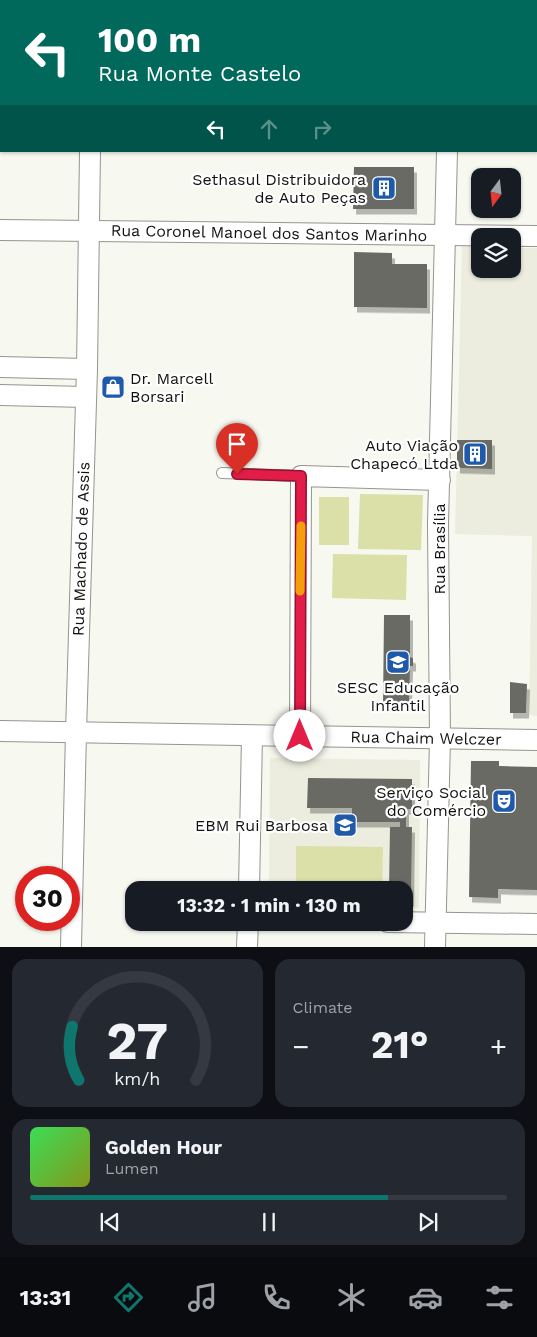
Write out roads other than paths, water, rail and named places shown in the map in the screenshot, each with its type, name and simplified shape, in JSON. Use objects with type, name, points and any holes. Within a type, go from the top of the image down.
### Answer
[{"type":"street","name":"Rua Machado de Assis","points":[[71,947],[87,369],[90,152]]},
{"type":"street","name":"Rua Brasília","points":[[435,947],[440,739],[440,480],[447,152]]},
{"type":"street","name":"Rua Coronel Manoel dos Santos Marinho","points":[[0,230],[537,236]]},
{"type":"street","points":[[0,367],[87,369]]},
{"type":"street","points":[[0,395],[86,397]]},
{"type":"street","points":[[300,736],[301,476],[440,480]]},
{"type":"street","name":"Rua Chaim Welczer","points":[[0,731],[537,740]]},
{"type":"street","points":[[249,881],[252,736]]},
{"type":"street","points":[[413,923],[537,924]]},
{"type":"street","points":[[247,947],[248,931]]},
{"type":"lane","points":[[222,474],[301,476]]},
{"type":"place","name":"Sethasul Distribuidora de Auto Peças","points":[[384,188]]},
{"type":"place","name":"Dr. Marcell Borsari","points":[[113,387]]},
{"type":"place","name":"Auto Viação Chapecó Ltda","points":[[475,454]]},
{"type":"place","name":"SESC Educação Infantil","points":[[398,662]]},
{"type":"place","name":"Serviço Social do Comércio","points":[[504,801]]},
{"type":"place","name":"EBM Rui Barbosa","points":[[345,825]]}]
